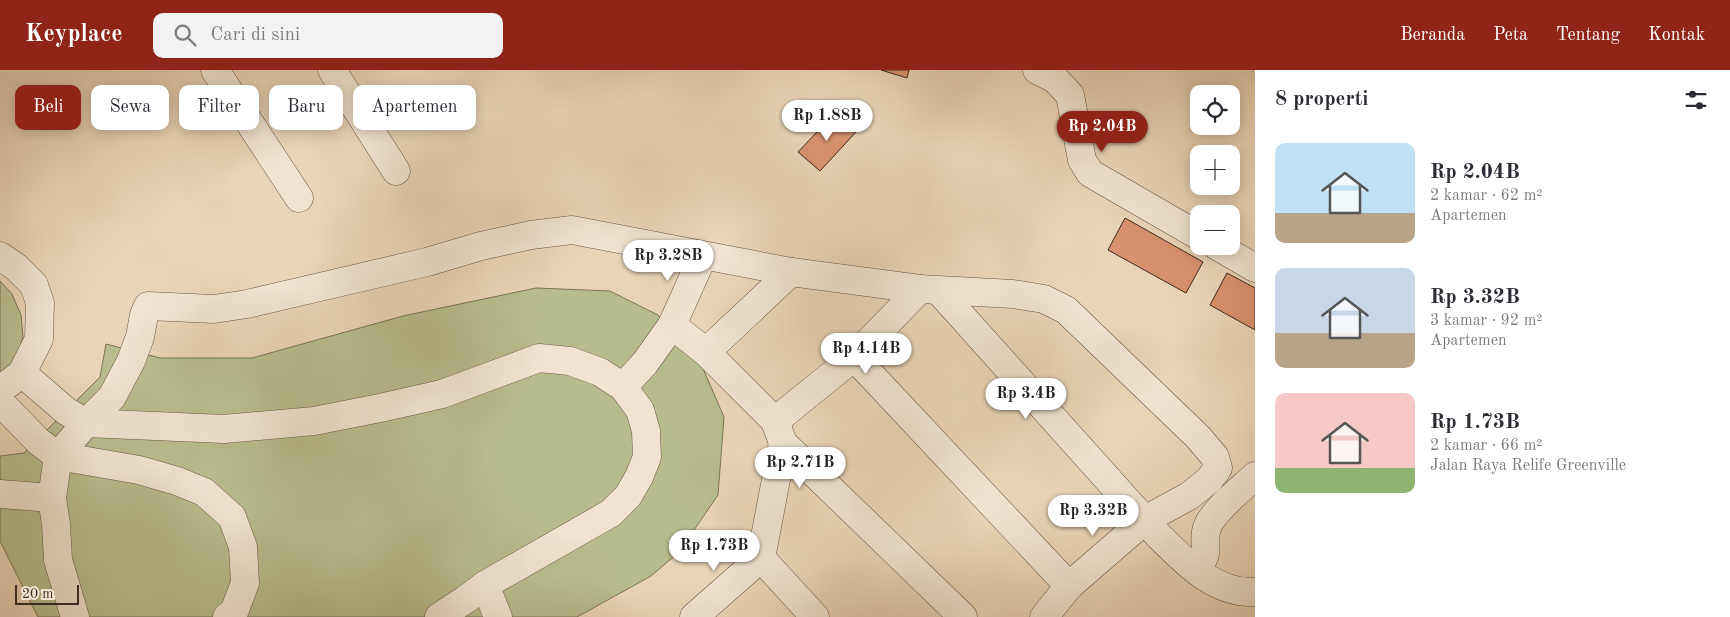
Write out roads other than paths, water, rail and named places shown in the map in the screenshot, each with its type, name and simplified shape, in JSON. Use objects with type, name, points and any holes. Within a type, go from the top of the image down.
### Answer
[{"type":"street","points":[[215,70],[299,198]]},
{"type":"street","points":[[332,70],[396,171]]},
{"type":"street","points":[[1037,70],[1055,79],[1070,95],[1082,160],[1090,174],[1190,231]]},
{"type":"street","points":[[75,617],[58,560],[49,449],[76,417],[112,397],[131,361],[140,337],[144,315],[148,306],[214,309],[247,304],[427,262],[481,246],[531,235],[572,230],[790,272],[929,290],[1013,294],[1044,299],[1066,310],[1198,437],[1215,457],[1218,468],[1209,480],[1189,496],[1168,543],[1069,586],[1044,617]]},
{"type":"street","points":[[1233,255],[1255,268]]},
{"type":"street","points":[[0,256],[16,267],[34,285],[40,303],[39,339],[32,381]]},
{"type":"street","points":[[623,387],[645,363],[672,325],[703,256]]},
{"type":"street","points":[[706,352],[790,272]]},
{"type":"street","points":[[694,617],[761,558],[779,432],[854,357],[929,290]]},
{"type":"street","points":[[929,290],[1168,543],[1220,586],[1241,593],[1255,592]]},
{"type":"street","points":[[672,325],[706,352],[779,432],[963,617]]},
{"type":"street","points":[[854,357],[1069,586]]},
{"type":"street","points":[[32,381],[76,417],[224,429],[314,421],[380,408],[442,394],[539,358],[570,361],[600,372],[623,387],[640,410],[646,431],[647,457],[639,477],[628,496],[611,513],[484,585],[439,617]]},
{"type":"street","points":[[0,391],[32,381]]},
{"type":"street","points":[[7,410],[49,449],[177,481],[204,492],[232,517],[243,547],[245,583],[234,612],[227,617]]},
{"type":"street","points":[[1168,543],[1202,563],[1207,552],[1205,533],[1209,524],[1217,513],[1255,476]]},
{"type":"street","points":[[0,494],[52,498]]},
{"type":"street","points":[[761,558],[815,617]]},
{"type":"street","points":[[484,585],[498,617]]}]
